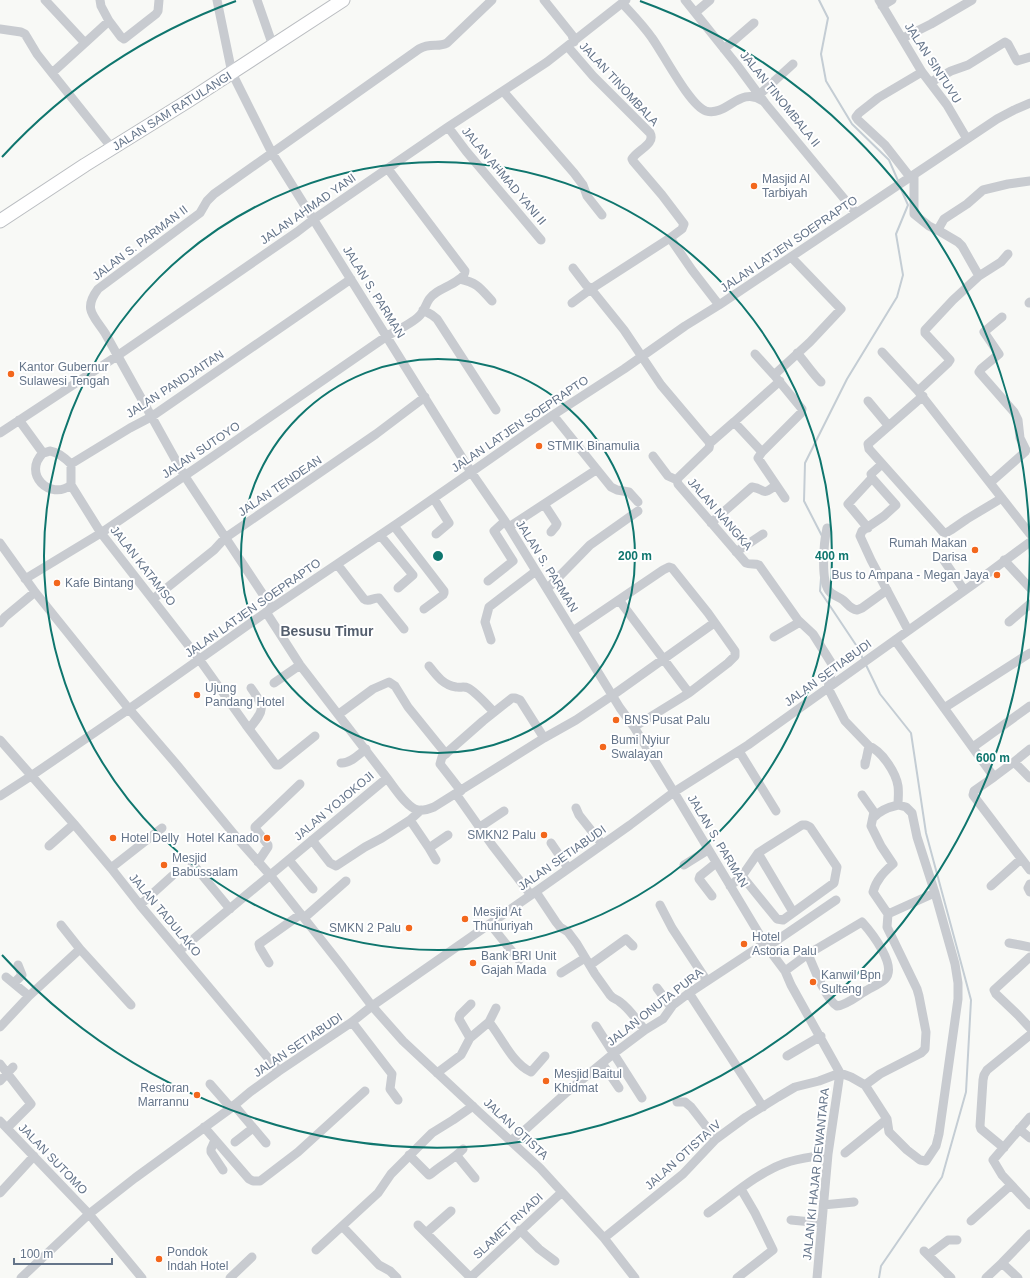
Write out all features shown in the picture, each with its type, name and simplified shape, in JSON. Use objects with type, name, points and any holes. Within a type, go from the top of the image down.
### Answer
[{"type":"highway","name":"JALAN SAM RATULANGI","points":[[0,221],[112,148],[232,73],[343,0]]},
{"type":"street","points":[[46,0],[85,43]]},
{"type":"street","points":[[100,0],[101,6],[109,21],[124,39],[156,14],[158,11],[158,0]]},
{"type":"street","name":"JALAN S. PARMAN","points":[[216,0],[232,73],[272,153],[471,472],[507,524],[634,727],[766,945],[785,971],[791,985],[821,1036],[840,1073]]},
{"type":"street","points":[[257,0],[273,46]]},
{"type":"street","points":[[272,153],[419,49],[428,45],[444,45],[447,43],[492,0]]},
{"type":"street","name":"JALAN TINOMBALA","points":[[544,0],[572,35],[571,44],[593,76],[652,135],[651,141],[634,155],[632,158],[633,163],[662,195],[683,223],[683,227],[670,238],[572,303]]},
{"type":"street","name":"JALAN TINOMBALA II","points":[[685,0],[696,12],[765,103],[856,213]]},
{"type":"street","points":[[696,12],[710,0]]},
{"type":"street","points":[[881,3],[892,0]]},
{"type":"street","points":[[903,38],[931,24],[972,0]]},
{"type":"street","points":[[624,2],[653,40],[684,88],[702,109],[711,112],[718,111],[742,98],[750,96],[757,97],[765,103]]},
{"type":"street","name":"JALAN AHMAD YANI","points":[[0,433],[117,356],[448,127],[503,91],[571,44],[624,2]]},
{"type":"street","name":"JALAN SINTUVU","points":[[881,3],[922,72],[931,82],[947,106],[966,139]]},
{"type":"street","points":[[52,73],[109,21]]},
{"type":"street","points":[[724,49],[754,23]]},
{"type":"street","points":[[0,29],[25,34],[52,73],[112,148]]},
{"type":"street","points":[[931,82],[951,71],[966,67],[1005,42],[1008,44],[1018,61],[1030,57]]},
{"type":"street","points":[[759,95],[792,64]]},
{"type":"street","points":[[922,72],[878,98],[858,113],[856,117],[885,145],[911,176],[914,214],[933,229],[941,232],[960,244],[979,276]]},
{"type":"street","points":[[503,91],[574,173],[583,185],[587,196],[602,215]]},
{"type":"street","name":"JALAN LATJEN SOEPRAPTO","points":[[0,796],[128,709],[269,610],[434,499],[553,415],[642,357],[685,326],[719,305],[966,139],[1002,116],[1030,103]]},
{"type":"street","name":"JALAN AHMAD YANI II","points":[[448,127],[466,151],[541,240]]},
{"type":"street","name":"JALAN S. PARMAN II","points":[[117,356],[90,311],[91,304],[98,289],[188,223],[200,213],[207,201],[214,194],[272,153]]},
{"type":"street","points":[[388,169],[465,270],[465,274],[460,279]]},
{"type":"street","points":[[941,232],[939,228],[943,221],[967,204],[980,192],[986,189],[1008,184],[1030,181]]},
{"type":"street","points":[[670,238],[719,305]]},
{"type":"street","points":[[1002,498],[944,533],[882,464],[868,445],[920,393],[950,360],[926,334],[925,330],[952,300],[979,276],[1001,262],[1008,254]]},
{"type":"street","name":"JALAN NANGKA","points":[[791,257],[841,309],[840,311],[798,353],[777,378],[734,422],[710,444],[709,448],[677,480],[678,484],[747,564],[759,565],[800,622],[813,634],[832,666],[828,688]]},
{"type":"street","points":[[573,268],[586,285],[607,307],[661,385],[710,444]]},
{"type":"street","name":"JALAN PANDJAITAN","points":[[71,464],[151,417],[351,279]]},
{"type":"street","points":[[460,279],[475,284],[492,301]]},
{"type":"street","name":"JALAN SUTOYO","points":[[25,579],[101,532],[387,336],[415,320],[423,310],[426,302],[432,296],[444,287],[460,279]]},
{"type":"street","points":[[423,310],[437,319],[496,410]]},
{"type":"street","points":[[990,483],[1026,450],[1020,438],[1018,420],[1014,412],[980,372],[981,369],[999,354],[984,332],[1002,317]]},
{"type":"street","points":[[882,352],[920,393],[1030,534]]},
{"type":"street","points":[[798,353],[821,382]]},
{"type":"street","points":[[755,354],[802,409],[802,411],[762,452],[759,457],[785,498]]},
{"type":"street","points":[[117,356],[184,475],[269,610],[300,665],[387,778]]},
{"type":"street","name":"JALAN TENDEAN","points":[[153,599],[214,550],[225,538],[376,434],[425,397]]},
{"type":"street","points":[[868,401],[888,425]]},
{"type":"street","points":[[547,589],[590,545],[638,506],[629,492],[617,490],[611,487],[553,415]]},
{"type":"street","points":[[19,420],[43,453]]},
{"type":"street","points":[[734,422],[762,452]]},
{"type":"street","points":[[50,451],[68,460],[71,464],[71,485],[66,488],[54,490],[43,485],[36,478],[36,465],[38,459],[43,453],[50,451]]},
{"type":"street","points":[[653,456],[668,476],[677,480]]},
{"type":"street","points":[[868,528],[848,504],[872,478],[871,474],[882,464]]},
{"type":"street","points":[[513,561],[494,531],[544,504],[596,470]]},
{"type":"street","points":[[872,478],[896,506],[861,533],[860,538],[908,630]]},
{"type":"street","name":"JALAN KATAMSO","points":[[71,485],[101,532],[199,659],[278,766],[315,736]]},
{"type":"street","points":[[711,523],[752,487],[768,492],[776,485]]},
{"type":"street","points":[[434,499],[449,523],[436,534]]},
{"type":"street","points":[[544,504],[557,524],[550,532]]},
{"type":"street","points":[[394,526],[444,591],[444,593],[424,609]]},
{"type":"street","points":[[827,528],[824,541],[824,554],[826,584],[830,592],[844,601],[850,608],[857,610],[887,590]]},
{"type":"street","points":[[736,552],[763,534]]},
{"type":"street","points":[[380,535],[412,575],[398,588]]},
{"type":"street","name":"JALAN SETIABUDI","points":[[21,1278],[89,1214],[250,1092],[534,894],[602,844],[632,828],[674,792],[739,751],[1030,542]]},
{"type":"street","name":"JALAN OTISTA","points":[[0,543],[35,592],[128,709],[270,875],[372,1006],[403,1041],[540,1168],[604,1238],[633,1277]]},
{"type":"street","points":[[488,581],[524,552]]},
{"type":"street","points":[[943,559],[964,590]]},
{"type":"street","points":[[1004,560],[1030,588]]},
{"type":"street","points":[[337,564],[364,599],[368,601],[379,598],[404,629]]},
{"type":"street","points":[[573,631],[669,567],[672,568],[735,651],[735,656],[728,663],[689,692],[634,727]]},
{"type":"street","points":[[491,640],[485,622],[489,607],[536,570]]},
{"type":"street","points":[[0,623],[35,592]]},
{"type":"street","points":[[619,600],[689,692]]},
{"type":"street","points":[[1009,622],[1030,604]]},
{"type":"street","points":[[774,637],[800,622]]},
{"type":"street","points":[[312,840],[330,863],[336,866],[359,850],[382,838],[410,820],[421,810],[434,807],[544,738],[576,720],[714,623]]},
{"type":"street","points":[[895,640],[994,778]]},
{"type":"street","points":[[944,708],[1030,653]]},
{"type":"street","points":[[274,683],[300,665]]},
{"type":"street","points":[[429,666],[437,677],[450,685],[456,687],[463,686],[470,689],[494,712]]},
{"type":"street","points":[[339,714],[373,689],[389,682],[395,686],[408,707],[446,754]]},
{"type":"street","points":[[250,729],[259,717],[262,709],[262,705],[251,688]]},
{"type":"street","points":[[828,688],[845,721],[869,746],[876,749],[888,763],[898,786],[898,805]]},
{"type":"street","points":[[544,738],[520,700],[512,698],[446,754],[440,760],[440,764],[492,846],[534,894],[560,927],[570,934],[612,998],[620,1001],[645,1030]]},
{"type":"street","points":[[973,747],[1030,706]]},
{"type":"street","name":"JALAN TADULAKO","points":[[0,740],[74,824],[279,1071]]},
{"type":"street","points":[[865,762],[869,746]]},
{"type":"street","points":[[341,763],[344,764],[349,762],[366,749]]},
{"type":"street","points":[[1030,749],[994,778],[974,790],[973,795],[1030,870]]},
{"type":"street","points":[[739,751],[776,811]]},
{"type":"street","points":[[1014,762],[1030,778]]},
{"type":"street","name":"JALAN YOJOKOJI","points":[[179,951],[387,778],[410,806],[421,810]]},
{"type":"street","points":[[258,862],[268,849],[268,845],[255,826],[300,784]]},
{"type":"street","points":[[862,795],[874,812],[871,826],[881,846],[893,864],[886,869],[880,877],[873,891],[888,914],[887,928],[917,989],[926,1032],[925,1049],[922,1054],[880,1074],[865,1084]]},
{"type":"street","points":[[840,1073],[865,1084],[887,1119],[889,1132],[907,1150],[920,1160],[926,1162],[936,1146],[939,1134],[958,999],[958,983],[955,964],[936,894],[917,837],[912,813],[906,807],[898,805],[883,810],[873,818]]},
{"type":"street","points":[[576,808],[579,815],[602,844]]},
{"type":"street","points":[[480,827],[504,811]]},
{"type":"street","points":[[410,820],[436,860]]},
{"type":"street","points":[[49,846],[74,824]]},
{"type":"street","points":[[730,886],[742,876],[758,854],[790,832],[806,825],[810,827],[837,867],[834,883],[783,920],[777,919],[742,876]]},
{"type":"street","points":[[111,868],[162,828]]},
{"type":"street","points":[[429,848],[448,835]]},
{"type":"street","points":[[551,843],[568,868]]},
{"type":"street","points":[[684,865],[708,850]]},
{"type":"street","points":[[758,854],[793,912]]},
{"type":"street","points":[[991,886],[1021,859]]},
{"type":"street","points":[[288,860],[313,889]]},
{"type":"street","points":[[192,863],[230,909]]},
{"type":"street","points":[[712,896],[699,878],[716,863]]},
{"type":"street","points":[[140,905],[172,876]]},
{"type":"street","points":[[269,963],[259,944],[302,916],[346,881]]},
{"type":"street","points":[[1030,884],[1028,888],[1030,892]]},
{"type":"street","points":[[888,914],[930,895]]},
{"type":"street","name":"JALAN ONUTA PURA","points":[[510,1141],[602,1063],[645,1030],[663,1019],[672,1007],[689,993],[836,900]]},
{"type":"street","points":[[660,906],[672,928],[707,981]]},
{"type":"street","points":[[785,971],[808,954],[862,922],[887,958],[889,970],[885,978],[848,1001],[837,1006],[833,1004],[821,984],[808,954]]},
{"type":"street","points":[[490,924],[518,960]]},
{"type":"street","points":[[61,925],[80,949],[131,1005]]},
{"type":"street","points":[[561,973],[587,962],[626,939],[633,946]]},
{"type":"street","points":[[1009,943],[1030,948]]},
{"type":"street","points":[[1,1023],[80,949]]},
{"type":"street","points":[[1030,957],[994,990],[994,993],[1018,1014],[1030,1028]]},
{"type":"street","points":[[18,965],[22,975],[10,980],[29,996]]},
{"type":"street","points":[[657,988],[672,1007]]},
{"type":"street","points":[[689,993],[763,1107]]},
{"type":"street","points":[[470,1038],[459,1019],[460,1015],[471,1004]]},
{"type":"street","points":[[437,1073],[461,1055],[470,1038],[489,1022],[496,1008]]},
{"type":"street","points":[[352,1022],[392,1072],[390,1089],[398,1100]]},
{"type":"street","points":[[489,1022],[512,1055],[527,1070],[531,1072],[545,1056]]},
{"type":"street","points":[[596,1026],[642,1098]]},
{"type":"street","points":[[1004,1148],[981,1129],[980,1126],[984,1075],[987,1070],[1030,1035]]},
{"type":"street","points":[[786,1056],[821,1036]]},
{"type":"street","points":[[602,1063],[618,1088]]},
{"type":"street","points":[[0,1064],[10,1070],[31,1104],[7,1128]]},
{"type":"street","points":[[0,1081],[10,1070]]},
{"type":"street","name":"JALAN OTISTA IV","points":[[604,1238],[683,1174],[716,1139],[746,1117],[795,1087],[819,1081],[840,1073]]},
{"type":"street","name":"JALAN KI HAJAR DEWANTARA","points":[[817,1278],[828,1154],[840,1073]]},
{"type":"street","points":[[210,1084],[266,1143]]},
{"type":"street","points":[[204,1128],[249,1179],[253,1181],[260,1181],[298,1152],[365,1090]]},
{"type":"street","points":[[677,1102],[685,1102],[691,1107],[716,1139]]},
{"type":"street","points":[[316,1250],[378,1193],[387,1180],[409,1155],[432,1133],[473,1106]]},
{"type":"street","points":[[1030,1117],[993,1160],[1002,1175],[1030,1205]]},
{"type":"street","points":[[845,1153],[887,1119]]},
{"type":"street","name":"JALAN SUTOMO","points":[[0,1121],[89,1214],[142,1278]]},
{"type":"street","points":[[234,1142],[253,1128]]},
{"type":"street","points":[[1019,1129],[1030,1138]]},
{"type":"street","points":[[215,1140],[211,1152],[223,1170]]},
{"type":"street","points":[[409,1155],[429,1175],[460,1152],[475,1178]]},
{"type":"street","points":[[708,1214],[766,1172],[785,1163],[828,1154]]},
{"type":"street","points":[[0,1193],[34,1156]]},
{"type":"street","points":[[971,1221],[1011,1185]]},
{"type":"street","points":[[738,1278],[773,1250],[755,1213],[741,1189]]},
{"type":"street","name":"SLAMET RIYADI","points":[[471,1278],[520,1230],[562,1192]]},
{"type":"street","points":[[823,1204],[854,1202]]},
{"type":"street","points":[[426,1233],[451,1210]]},
{"type":"street","points":[[791,1220],[822,1223]]},
{"type":"street","points":[[418,1225],[471,1278]]},
{"type":"street","points":[[342,1226],[379,1265],[390,1271],[397,1278]]},
{"type":"street","points":[[520,1230],[539,1249],[555,1261]]},
{"type":"street","points":[[986,1278],[1030,1234]]},
{"type":"street","points":[[951,1278],[926,1253],[948,1240],[957,1240]]},
{"type":"street","points":[[230,1278],[252,1257]]},
{"type":"street","points":[[1002,1263],[1018,1278]]},
{"type":"waterway","points":[[819,0],[828,18],[821,54],[826,81],[852,124],[889,160],[899,183]]},
{"type":"waterway","points":[[822,536],[804,501],[805,463],[847,379],[897,297],[903,275],[896,234],[908,205],[900,187]]},
{"type":"waterway","points":[[821,578],[820,591],[856,645],[863,659]]},
{"type":"waterway","points":[[866,665],[880,694],[911,733],[926,833],[971,1000],[966,1092],[942,1177],[881,1266],[879,1278]]},
{"type":"place","name":"Masjid Al Tarbiyah","points":[[754,186]]},
{"type":"place","name":"Kantor Gubernur Sulawesi Tengah","points":[[11,374]]},
{"type":"place","name":"STMIK Binamulia","points":[[539,446]]},
{"type":"place","name":"Rumah Makan Darisa","points":[[975,550]]},
{"type":"place","name":"Bus to Ampana - Megan Jaya","points":[[997,575]]},
{"type":"place","name":"Kafe Bintang","points":[[57,583]]},
{"type":"place","name":"Ujung Pandang Hotel","points":[[197,695]]},
{"type":"place","name":"BNS Pusat Palu","points":[[616,720]]},
{"type":"place","name":"Bumi Nyiur Swalayan","points":[[603,747]]},
{"type":"place","name":"SMKN2 Palu","points":[[544,835]]},
{"type":"place","name":"Hotel Delly","points":[[113,838]]},
{"type":"place","name":"Hotel Kanado","points":[[267,838]]},
{"type":"place","name":"Mesjid Babussalam","points":[[164,865]]},
{"type":"place","name":"Mesjid At Thuhuriyah","points":[[465,919]]},
{"type":"place","name":"SMKN 2 Palu","points":[[409,928]]},
{"type":"place","name":"Hotel Astoria Palu","points":[[744,944]]},
{"type":"place","name":"Bank BRI Unit Gajah Mada","points":[[473,963]]},
{"type":"place","name":"Kanwil Bpn Sulteng","points":[[813,982]]},
{"type":"place","name":"Mesjid Baitul Khidmat","points":[[546,1081]]},
{"type":"place","name":"Restoran Marrannu","points":[[197,1095]]},
{"type":"place","name":"Pondok Indah Hotel","points":[[159,1259]]},
{"type":"district","name":"Besusu Timur","points":[[327,631]]}]
